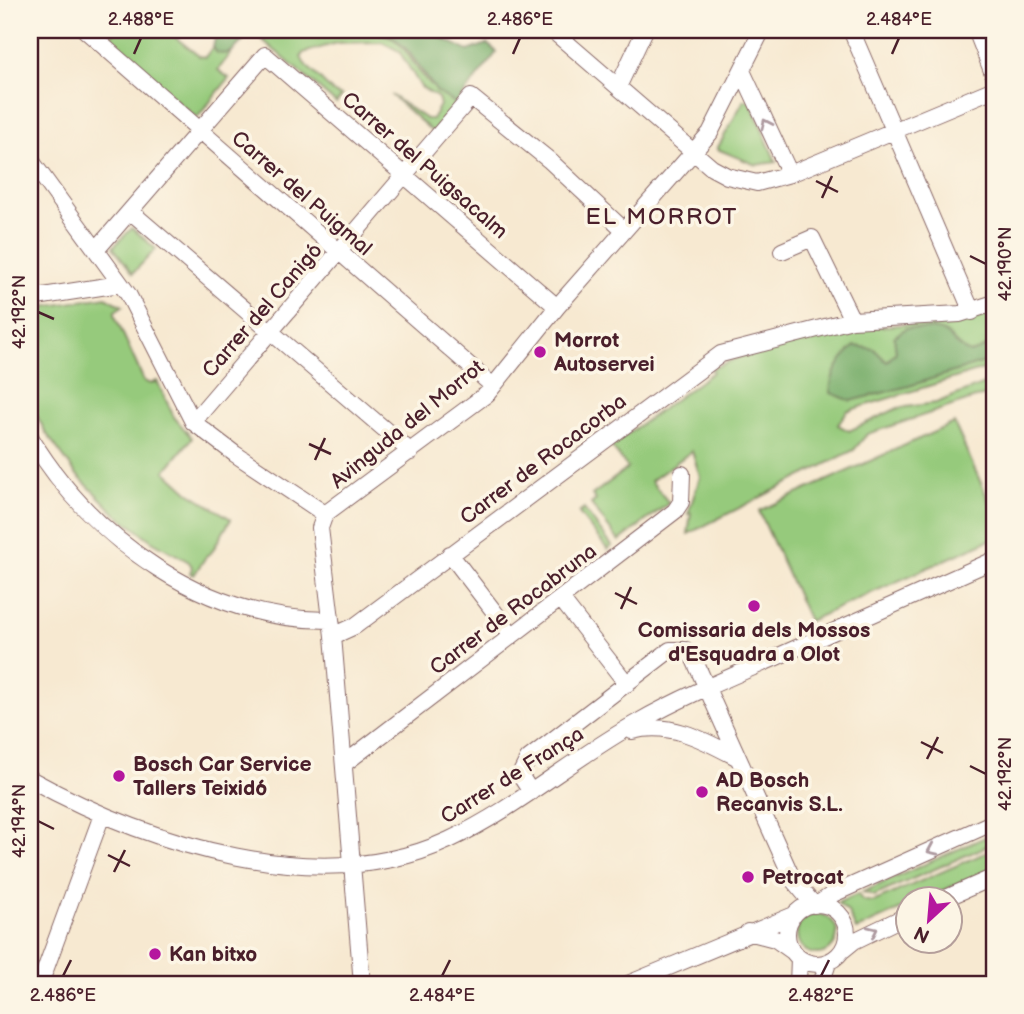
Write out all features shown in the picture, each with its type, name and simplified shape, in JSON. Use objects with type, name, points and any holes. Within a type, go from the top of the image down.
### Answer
[{"type":"street","name":"Carrer del Puigmal","points":[[85,30],[493,386]]},
{"type":"street","points":[[552,30],[619,85],[692,154],[712,168],[741,180],[757,183],[790,174],[994,89]]},
{"type":"street","points":[[619,85],[645,30]]},
{"type":"street","name":"Avinguda del Morrot","points":[[325,514],[411,452],[493,386],[557,307],[710,134],[743,73],[762,30]]},
{"type":"street","points":[[851,30],[972,312]]},
{"type":"street","points":[[976,30],[994,76]]},
{"type":"street","name":"Carrer del Puigsacalm","points":[[200,131],[265,55],[557,307]]},
{"type":"street","points":[[743,73],[790,174]]},
{"type":"street","name":"Carrer del Canigó","points":[[193,422],[471,97],[549,159],[624,230]]},
{"type":"street","points":[[97,249],[200,131]]},
{"type":"street","points":[[30,159],[97,249],[135,307],[182,405],[193,422],[253,467],[325,514],[320,528],[344,764],[362,984]]},
{"type":"street","points":[[130,211],[411,452]]},
{"type":"street","points":[[782,251],[811,238],[852,320]]},
{"type":"street","points":[[30,298],[120,284]]},
{"type":"street","name":"Carrer de Rocacorba","points":[[331,628],[355,626],[713,358],[733,349],[852,320],[972,312],[994,303]]},
{"type":"street","points":[[30,438],[49,467],[85,510],[109,532],[178,582],[221,601],[331,628]]},
{"type":"street","name":"Carrer de Rocabruna","points":[[344,764],[676,511],[681,502],[682,474]]},
{"type":"street","points":[[450,554],[512,635]]},
{"type":"street","name":"Carrer de França","points":[[30,779],[102,816],[170,839],[243,857],[312,864],[383,862],[419,852],[461,834],[531,792],[618,734],[707,688],[994,560]]},
{"type":"street","points":[[561,599],[627,684]]},
{"type":"street","points":[[531,792],[520,778],[524,763],[670,650],[678,648],[690,653],[793,880],[796,914],[788,932],[795,954],[798,984]]},
{"type":"street","points":[[618,734],[652,728],[676,730],[696,736],[738,758]]},
{"type":"street","points":[[40,984],[102,816]]},
{"type":"street","points":[[628,984],[796,914],[833,894],[994,822]]},
{"type":"street","points":[[964,890],[994,877]]},
{"type":"street","points":[[793,880],[816,904],[829,907],[844,921],[847,932],[842,952]]},
{"type":"street","points":[[748,932],[775,939],[808,963],[828,962],[854,941],[894,922]]},
{"type":"street","points":[[821,984],[828,962]]},
{"type":"green space","points":[[116,30],[166,30],[199,56],[205,57],[213,47],[217,53],[231,53],[218,70],[229,78],[197,118],[107,41]]},
{"type":"green space","points":[[217,30],[255,30],[234,50],[224,54],[217,53],[213,47]]},
{"type":"green space","points":[[251,30],[267,30],[277,36],[381,32],[397,42],[429,83],[456,104],[433,132],[391,95],[426,119],[432,119],[440,105],[438,98],[421,87],[399,51],[382,42],[337,43],[303,53],[301,57],[304,63],[334,93],[342,96],[336,103]]},
{"type":"green space","points":[[365,30],[433,30],[436,35],[468,51],[487,44],[497,52],[456,104],[437,92],[408,51],[393,37]]},
{"type":"green space","points":[[744,100],[750,101],[776,162],[756,165],[717,149]]},
{"type":"green space","points":[[132,228],[156,249],[133,273],[113,247]]},
{"type":"green space","points":[[106,297],[123,306],[115,311],[115,316],[144,381],[150,384],[157,381],[174,417],[192,438],[165,471],[188,492],[231,519],[194,575],[190,573],[192,567],[189,562],[152,541],[116,514],[77,475],[46,433],[30,403],[30,309]]},
{"type":"green space","points":[[994,311],[994,366],[847,411],[838,425],[849,431],[898,408],[936,403],[994,380],[994,392],[867,434],[854,450],[688,534],[691,513],[688,514],[700,477],[692,451],[651,481],[669,503],[619,541],[591,504],[596,500],[592,495],[628,468],[611,446],[713,372],[711,369],[744,355],[849,329],[974,319]]},
{"type":"green space","points":[[994,322],[994,359],[851,401],[831,393],[837,367],[855,346],[874,349],[887,362],[896,352],[894,337],[906,328],[928,329],[944,332],[970,353],[987,346]]},
{"type":"green space","points":[[954,423],[994,512],[994,538],[809,621],[759,511]]},
{"type":"green space","points":[[584,509],[612,546],[608,550],[579,513]]},
{"type":"green space","points":[[994,833],[994,843],[901,884],[894,884],[894,887],[874,896],[863,892]]},
{"type":"green space","points":[[994,849],[994,868],[958,884],[914,884]]},
{"type":"green space","points":[[894,893],[894,912],[856,930],[848,912],[837,903],[858,894],[862,900],[873,902]]},
{"type":"green space","points":[[817,914],[825,915],[831,920],[836,926],[836,942],[831,948],[825,953],[817,954],[809,953],[803,948],[798,942],[797,934],[798,926],[803,920],[809,915]]},
{"type":"place","name":"Morrot Autoservei","points":[[540,352]]},
{"type":"place","name":"Comissaria dels Mossos d'Esquadra a Olot","points":[[754,606]]},
{"type":"place","name":"Bosch Car Service Tallers Teixidó","points":[[119,776]]},
{"type":"place","name":"AD Bosch Recanvis S.L.","points":[[702,792]]},
{"type":"place","name":"Petrocat","points":[[748,877]]},
{"type":"place","name":"Kan bitxo","points":[[155,954]]},
{"type":"district","name":"EL MORROT","points":[[662,216]]}]
